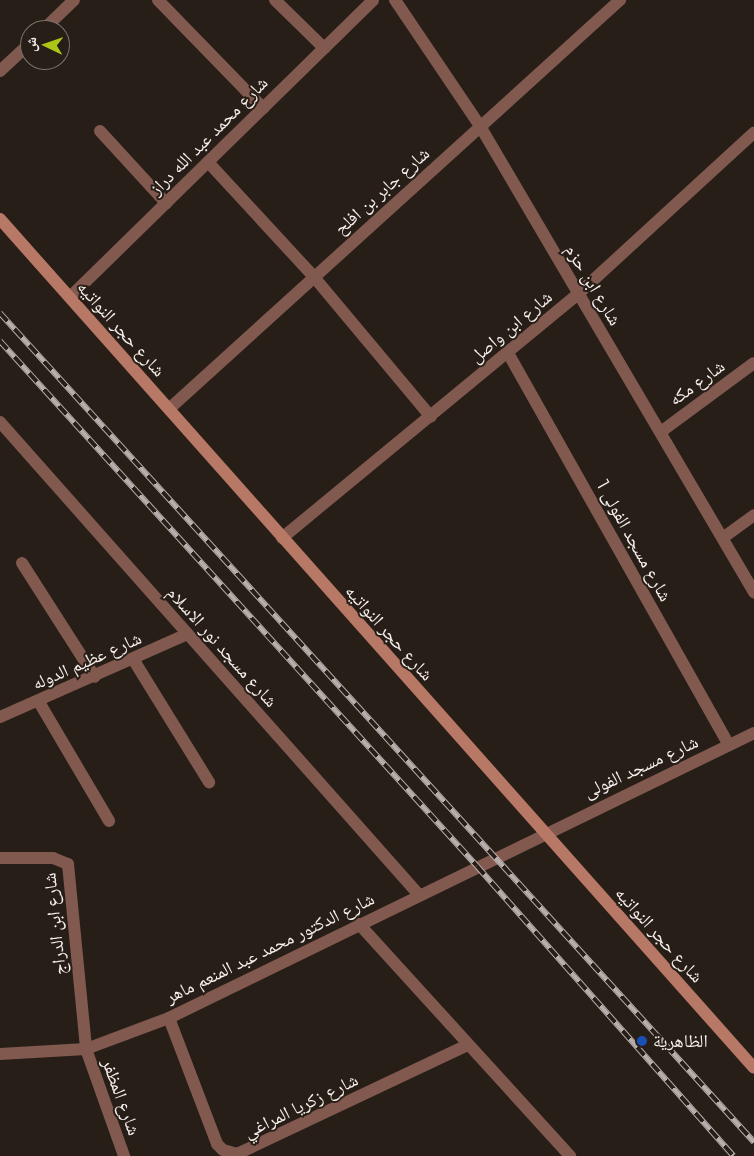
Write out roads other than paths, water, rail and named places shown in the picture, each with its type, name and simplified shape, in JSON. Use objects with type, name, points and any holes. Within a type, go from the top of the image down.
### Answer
[{"type":"street","points":[[53,20],[74,0]]},
{"type":"street","points":[[158,0],[263,108]]},
{"type":"street","points":[[275,0],[324,48]]},
{"type":"street","name":"شارع محمد عبد الله دراز","points":[[70,298],[373,0]]},
{"type":"street","name":"شارع ابن حزم","points":[[395,0],[480,126],[578,294],[662,431],[754,592]]},
{"type":"street","name":"شارع جابر بن افلح","points":[[169,409],[620,0]]},
{"type":"street","points":[[0,71],[20,52]]},
{"type":"street","points":[[100,131],[166,203]]},
{"type":"street","name":"شارع ابن واصل","points":[[282,538],[432,417],[578,294],[754,133]]},
{"type":"street","points":[[208,162],[314,277],[432,417]]},
{"type":"street","name":"شارع حجر النواتيه","points":[[0,219],[754,1068]]},
{"type":"street","name":"شارع مسجد الفولى 1","points":[[508,353],[729,745]]},
{"type":"street","name":"شارع مكه","points":[[662,431],[754,363]]},
{"type":"street","name":"شارع مسجد نور الاسلام","points":[[0,422],[419,895]]},
{"type":"street","points":[[724,537],[754,515]]},
{"type":"street","points":[[22,562],[95,677]]},
{"type":"street","name":"شارع عظيم الدوله","points":[[0,717],[39,702],[187,634]]},
{"type":"street","points":[[133,659],[209,782]]},
{"type":"street","points":[[39,702],[109,821]]},
{"type":"street","name":"شارع مسجد الفولى","points":[[544,833],[754,734]]},
{"type":"street","name":"شارع الدكتور محمد عبد المنعم ماهر","points":[[0,1054],[86,1049],[169,1018],[544,833]]},
{"type":"street","name":"شارع ابن الدراج","points":[[0,858],[53,858],[68,864],[86,1049]]},
{"type":"street","points":[[358,924],[570,1156]]},
{"type":"street","name":"شارع زكريا المراغي","points":[[169,1018],[217,1144],[223,1150],[237,1154],[468,1044]]},
{"type":"street","name":"شارع المظفر","points":[[86,1049],[124,1156]]},
{"type":"railway","points":[[0,313],[754,1142]]},
{"type":"railway","points":[[0,341],[477,866],[734,1156]]},
{"type":"place","name":"الظاهرية","points":[[642,1041]]}]
